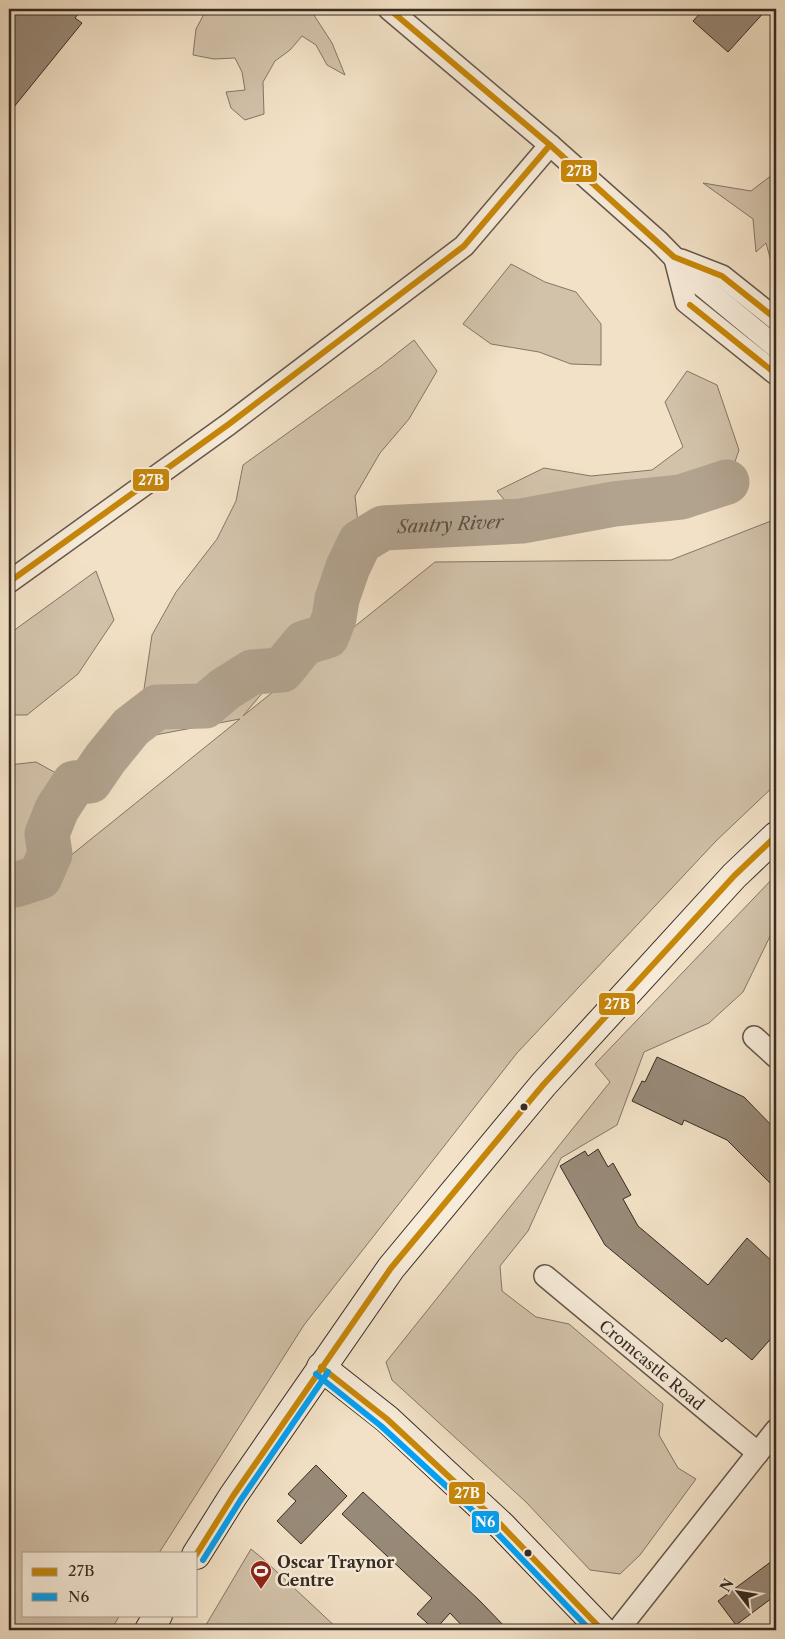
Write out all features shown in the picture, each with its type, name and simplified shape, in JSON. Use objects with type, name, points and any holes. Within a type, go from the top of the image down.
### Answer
[{"type":"main road","points":[[198,1552],[233,1496],[391,1268],[543,1085],[734,876],[776,836]]},
{"type":"main road","points":[[321,1367],[387,1419],[502,1526],[602,1630]]},
{"type":"street","points":[[389,9],[550,145],[674,256],[702,286],[776,347]]},
{"type":"street","points":[[9,582],[229,424],[464,246],[550,145]]},
{"type":"street","points":[[674,256],[722,276],[776,319]]},
{"type":"street","points":[[674,256],[686,302],[776,374]]},
{"type":"street","points":[[754,1037],[776,1057]]},
{"type":"street","name":"Cromcastle Road","points":[[545,1276],[758,1453]]},
{"type":"street","points":[[618,1630],[776,1430]]},
{"type":"shaded area","points":[[202,9],[310,9],[332,43],[345,75],[327,65],[316,45],[302,36],[290,50],[275,61],[263,82],[264,114],[245,120],[231,108],[226,92],[245,90],[242,72],[235,58],[214,59],[193,55],[196,29],[205,12]]},
{"type":"shaded area","points":[[776,172],[776,274],[766,243],[756,252],[753,219],[703,183],[751,191]]},
{"type":"shaded area","points":[[511,264],[545,282],[576,292],[601,324],[601,365],[571,364],[539,352],[491,344],[463,324]]},
{"type":"shaded area","points":[[414,340],[437,371],[409,419],[380,453],[355,496],[360,542],[348,567],[327,636],[304,643],[243,716],[435,562],[671,560],[776,519],[776,784],[716,841],[517,1053],[304,1325],[160,1552],[22,1552],[22,1616],[119,1616],[111,1630],[9,1630],[9,765],[36,762],[74,783],[75,814],[50,854],[18,883],[49,873],[240,719],[155,735],[143,696],[152,635],[176,592],[217,539],[236,501],[243,465],[381,366]]},
{"type":"shaded area","points":[[687,371],[717,385],[739,450],[726,488],[664,517],[614,504],[522,521],[497,491],[544,468],[591,476],[652,470],[683,447],[665,402]]},
{"type":"shaded area","points":[[96,571],[114,620],[78,674],[27,715],[9,715],[9,634]]},
{"type":"shaded area","points":[[776,875],[776,924],[743,992],[709,1023],[644,1052],[617,1125],[561,1158],[528,1231],[500,1266],[502,1291],[536,1317],[569,1324],[663,1404],[659,1435],[678,1468],[696,1479],[640,1555],[620,1574],[590,1570],[526,1502],[392,1380],[386,1362],[610,1082],[595,1064]]},
{"type":"shaded area","name":"Oscar Traynor Centre","points":[[251,1549],[262,1558],[339,1630],[203,1630]]},
{"type":"building","points":[[9,9],[82,9],[75,18],[82,23],[9,113]]},
{"type":"building","points":[[704,9],[767,9],[728,52],[693,21]]},
{"type":"building","points":[[657,1057],[744,1097],[776,1130],[776,1189],[727,1140],[684,1120],[682,1125],[632,1101],[642,1081],[645,1082]]},
{"type":"building","points":[[598,1149],[608,1167],[613,1163],[631,1195],[623,1199],[638,1226],[708,1285],[747,1238],[776,1265],[776,1333],[752,1360],[726,1338],[722,1342],[605,1245],[560,1166],[585,1151],[588,1156]]},
{"type":"building","points":[[316,1465],[347,1496],[301,1544],[277,1521],[296,1501],[288,1494]]},
{"type":"building","points":[[363,1492],[479,1600],[508,1630],[466,1630],[450,1613],[435,1630],[417,1614],[432,1598],[342,1514]]},
{"type":"building","points":[[776,1558],[776,1595],[736,1625],[718,1601]]},
{"type":"waterway","name":"Santry River","points":[[9,885],[40,877],[50,854],[47,834],[57,809],[74,783],[90,781],[131,727],[157,707],[205,706],[225,689],[252,672],[282,670],[304,643],[327,636],[348,567],[360,542],[383,528],[522,521],[614,504],[681,497],[727,482]]},
{"type":"transit line","name":"27B","points":[[389,9],[550,145],[674,257],[722,276],[776,319]]},
{"type":"transit line","name":"27B","points":[[9,582],[229,424],[464,246],[550,145]]},
{"type":"transit line","name":"27B","points":[[690,305],[776,374]]},
{"type":"transit line","name":"27B","points":[[198,1552],[233,1496],[391,1268],[543,1085],[734,876],[776,836]]},
{"type":"transit line","name":"27B","points":[[321,1367],[387,1419],[502,1526],[602,1630]]},
{"type":"transit line","name":"N6","points":[[203,1560],[240,1501],[328,1372]]},
{"type":"transit line","name":"N6","points":[[316,1374],[381,1426],[496,1532],[590,1630]]},
{"type":"place","name":"Oscar Traynor Centre","points":[[261,1590]]}]
